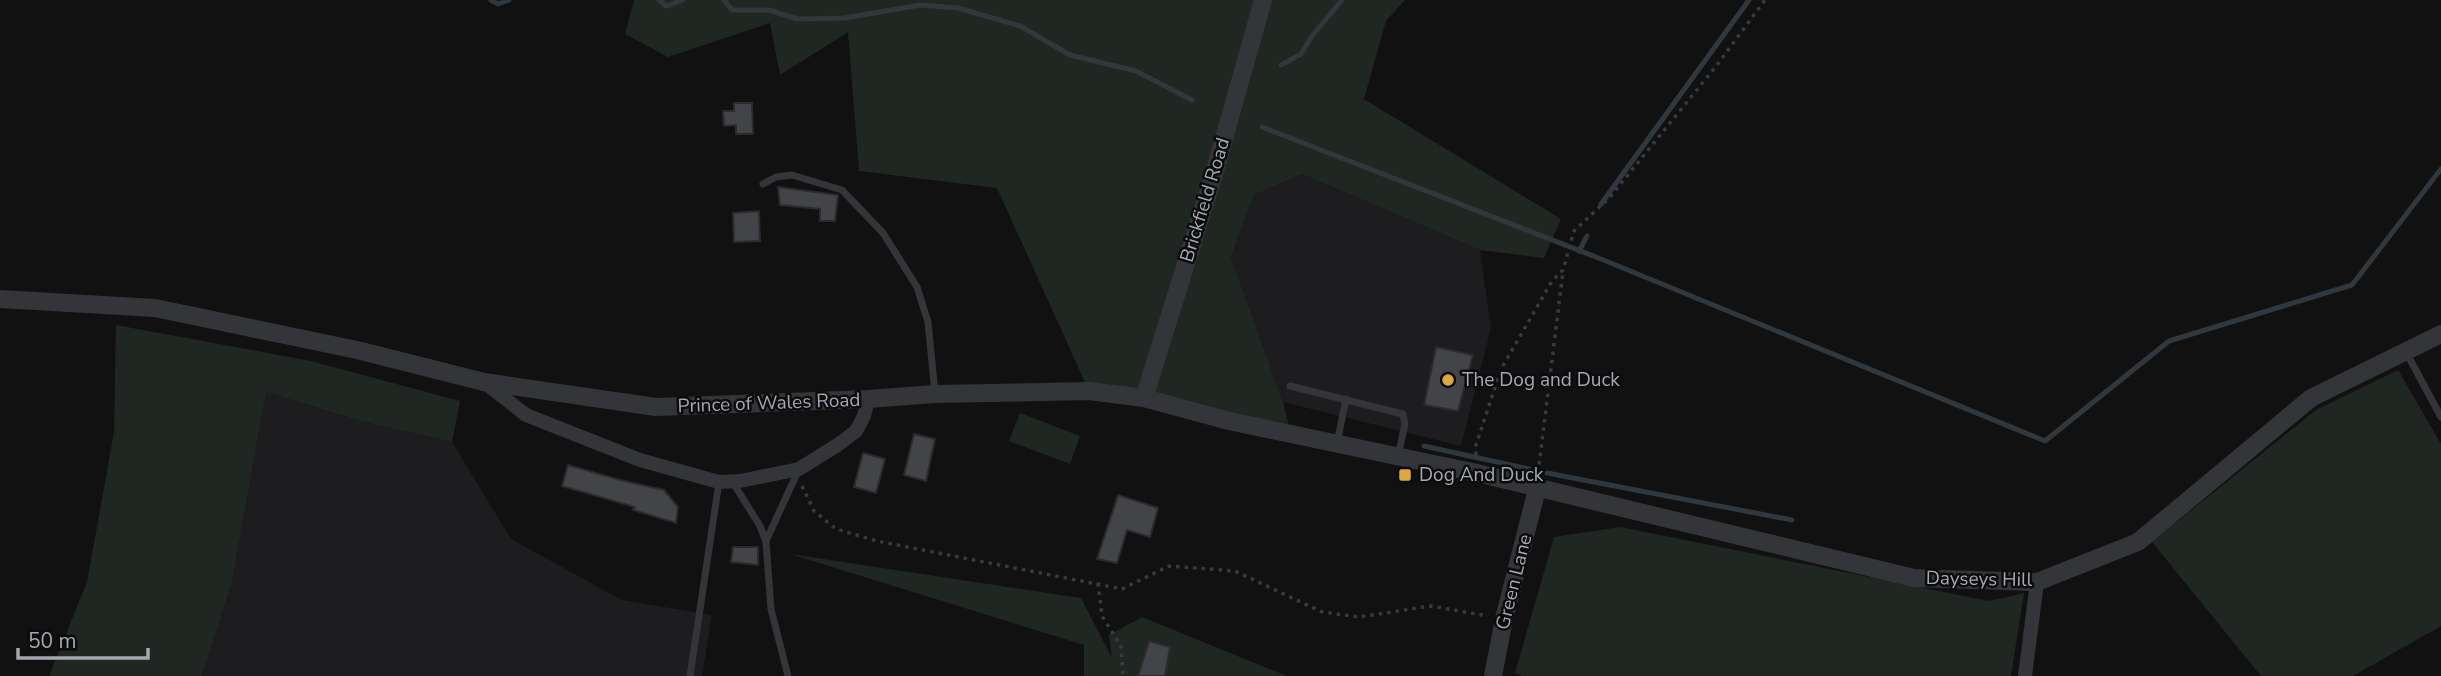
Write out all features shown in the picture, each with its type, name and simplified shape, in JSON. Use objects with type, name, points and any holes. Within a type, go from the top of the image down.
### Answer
[{"type":"street","name":"Brickfield Road","points":[[1144,398],[1214,174],[1263,0]]},
{"type":"street","name":"Prince of Wales Road","points":[[0,299],[155,308],[356,351],[484,382],[656,407],[935,394],[1089,391],[1144,398],[1229,421],[1477,473],[1536,489]]},
{"type":"street","name":"Dayseys Hill","points":[[1536,489],[1750,537],[1914,578],[2037,582],[2138,542],[2311,398],[2441,334]]},
{"type":"street","points":[[484,382],[526,415],[640,460],[725,481],[799,469],[856,430],[868,399]]},
{"type":"street","name":"Green Lane","points":[[1493,676],[1536,489]]},
{"type":"street","points":[[2025,676],[2037,582]]},
{"type":"lane","points":[[763,184],[776,177],[792,175],[842,190],[883,233],[917,287],[928,322],[935,394]]},
{"type":"lane","points":[[2406,351],[2441,417]]},
{"type":"lane","points":[[1290,386],[1403,414],[1405,424],[1397,457]]},
{"type":"lane","points":[[1336,444],[1346,399]]},
{"type":"lane","points":[[766,542],[799,469]]},
{"type":"lane","points":[[725,481],[760,526],[766,542],[771,609],[788,676]]},
{"type":"lane","points":[[690,676],[725,481]]},
{"type":"path","points":[[1536,489],[1563,270],[1574,231],[1610,197],[1717,65],[1765,0]]},
{"type":"path","points":[[1475,453],[1501,369],[1552,281],[1563,270]]},
{"type":"path","points":[[799,469],[800,480],[814,511],[836,529],[877,541],[1098,582],[1122,589],[1169,566],[1235,571],[1322,612],[1359,618],[1431,606],[1504,619]]},
{"type":"path","points":[[1098,582],[1102,616],[1122,646],[1123,676]]},
{"type":"shaded area","points":[[634,0],[1405,0],[1386,21],[1364,99],[1561,219],[1544,258],[1480,250],[1302,174],[1254,195],[1231,257],[1283,402],[1291,435],[1089,391],[997,188],[859,171],[848,32],[780,75],[770,23],[668,57],[625,34]]},
{"type":"shaded area","points":[[1302,174],[1480,250],[1491,328],[1461,446],[1283,402],[1231,257],[1254,195]]},
{"type":"shaded area","points":[[116,325],[311,361],[460,401],[452,442],[364,422],[266,392],[232,583],[202,676],[49,676],[87,582],[114,432]]},
{"type":"shaded area","points":[[2398,370],[2441,444],[2441,626],[2353,676],[2261,676],[2152,542],[2316,410]]},
{"type":"shaded area","points":[[266,392],[364,422],[452,442],[511,539],[622,600],[712,615],[702,676],[202,676],[232,583]]},
{"type":"shaded area","points":[[1020,413],[1080,436],[1070,464],[1009,441]]},
{"type":"shaded area","points":[[1620,527],[1989,601],[2024,593],[2011,676],[1522,676],[1515,673],[1554,537]]},
{"type":"shaded area","points":[[790,554],[1081,598],[1112,658],[1109,635],[1142,617],[1287,676],[1084,676],[1084,645]]},
{"type":"building","points":[[734,103],[752,103],[753,134],[736,134],[736,125],[724,126],[723,111],[734,111]]},
{"type":"building","points":[[778,187],[838,195],[835,221],[820,221],[820,209],[780,205]]},
{"type":"building","points":[[759,211],[760,241],[734,242],[733,213]]},
{"type":"building","name":"The Dog and Duck","points":[[1436,347],[1473,355],[1458,411],[1424,405]]},
{"type":"building","points":[[914,434],[935,439],[926,481],[904,475]]},
{"type":"building","points":[[863,453],[885,459],[876,493],[854,487]]},
{"type":"building","points":[[568,465],[664,490],[678,507],[676,523],[633,510],[635,507],[562,486]]},
{"type":"building","points":[[1118,495],[1158,508],[1150,537],[1127,530],[1117,563],[1097,559]]},
{"type":"building","points":[[733,547],[758,547],[758,565],[731,562]]},
{"type":"building","points":[[1149,641],[1170,647],[1165,676],[1138,676]]},
{"type":"waterway","points":[[491,0],[498,4],[509,0]]},
{"type":"waterway","points":[[659,0],[666,6],[683,0]]},
{"type":"waterway","points":[[724,0],[732,10],[769,10],[797,19],[845,18],[920,5],[958,8],[1020,26],[1070,55],[1136,71],[1192,100]]},
{"type":"waterway","points":[[1281,65],[1301,54],[1312,36],[1342,0]]},
{"type":"waterway","points":[[1601,204],[1749,0]]},
{"type":"waterway","points":[[1262,127],[1601,259],[2045,441],[2169,341],[2352,285],[2441,169]]},
{"type":"waterway","points":[[1579,251],[1587,236]]},
{"type":"waterway","points":[[1424,446],[1529,469]]},
{"type":"waterway","points":[[1547,473],[1792,520]]},
{"type":"place","name":"The Dog and Duck","points":[[1448,380]]},
{"type":"place","name":"Dog And Duck","points":[[1405,475]]}]
